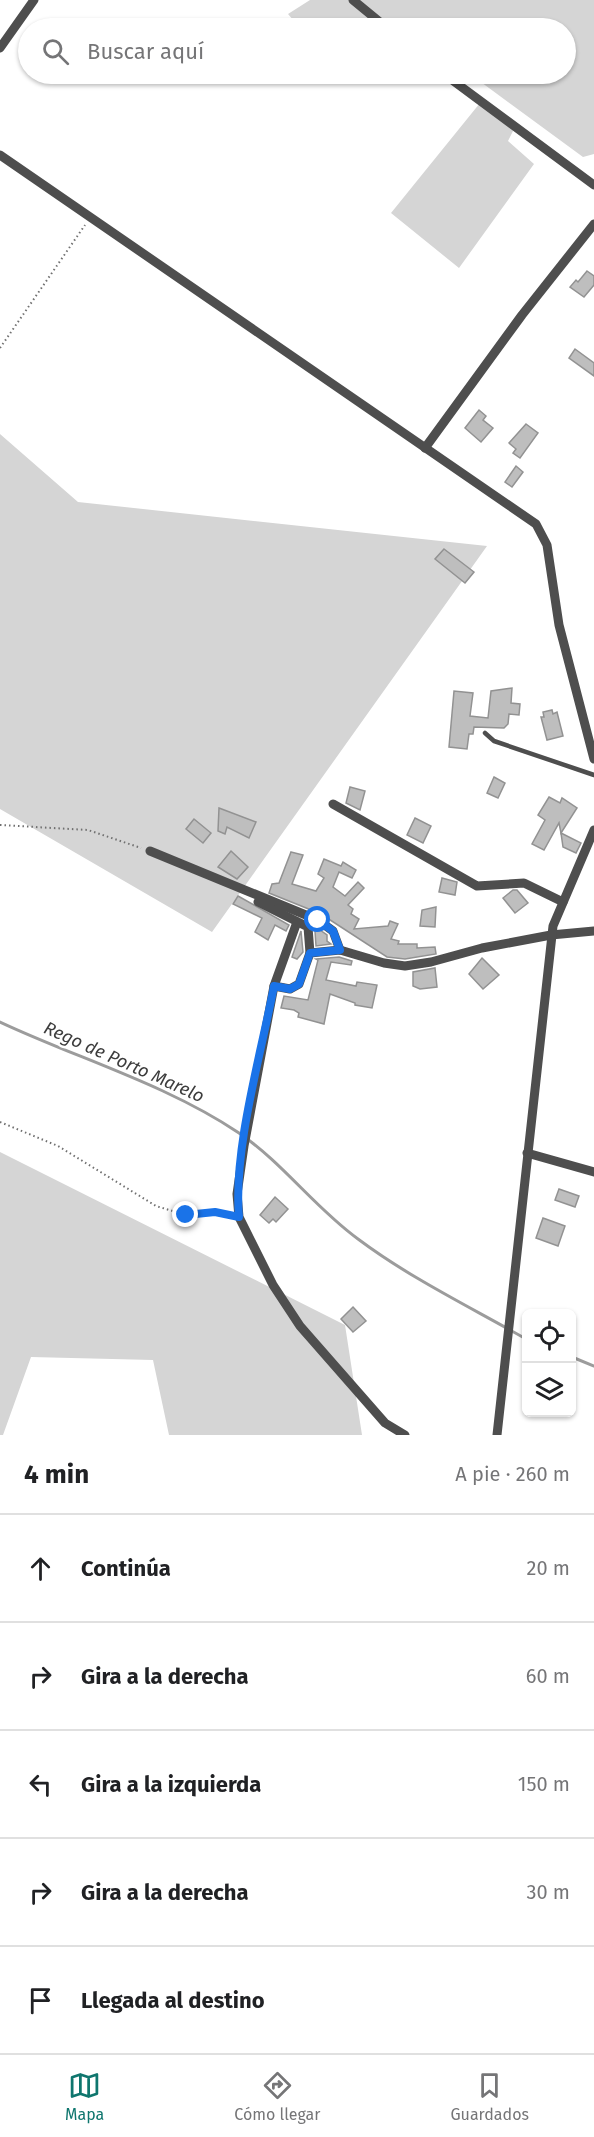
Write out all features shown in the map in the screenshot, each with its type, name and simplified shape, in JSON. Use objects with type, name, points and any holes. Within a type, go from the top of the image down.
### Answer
[{"type":"street","points":[[21,18],[34,0]]},
{"type":"street","points":[[353,0],[375,18]]},
{"type":"street","points":[[0,48],[18,23]]},
{"type":"street","points":[[458,84],[594,185]]},
{"type":"street","points":[[0,155],[529,518],[541,529],[547,545],[559,625],[594,759]]},
{"type":"street","points":[[425,448],[522,315],[594,224]]},
{"type":"street","points":[[333,804],[477,886],[524,883],[562,902]]},
{"type":"street","points":[[497,1435],[551,935],[562,902],[594,830]]},
{"type":"street","points":[[150,851],[318,920],[333,931],[340,950]]},
{"type":"street","points":[[238,889],[246,896],[308,927],[310,953],[299,984],[290,989],[274,986]]},
{"type":"street","points":[[297,922],[274,986],[244,1146],[237,1194],[239,1217],[273,1285],[300,1326],[385,1423],[405,1435]]},
{"type":"street","points":[[310,953],[340,950],[384,963],[405,966],[551,935],[594,931]]},
{"type":"street","points":[[527,1153],[594,1172]]},
{"type":"lane","points":[[484,733],[494,741],[594,775]]},
{"type":"path","points":[[0,348],[90,217]]},
{"type":"path","points":[[0,825],[88,830],[150,851]]},
{"type":"path","points":[[0,1122],[58,1146],[156,1206],[186,1215],[215,1212],[239,1217]]},
{"type":"shaded area","points":[[310,0],[594,0],[594,154],[583,157],[484,84],[576,84],[576,18],[291,18],[288,14]]},
{"type":"shaded area","points":[[480,103],[514,129],[508,141],[534,164],[459,268],[391,213]]},
{"type":"shaded area","points":[[0,434],[78,502],[487,546],[212,932],[0,809]]},
{"type":"shaded area","points":[[0,1152],[345,1325],[362,1435],[169,1435],[153,1360],[31,1357],[3,1435],[0,1435]]},
{"type":"building","points":[[587,271],[594,276],[594,285],[584,297],[570,287],[576,280],[578,282]]},
{"type":"building","points":[[575,349],[594,363],[594,376],[569,358]]},
{"type":"building","points":[[479,410],[486,416],[483,420],[493,428],[481,442],[465,428]]},
{"type":"building","points":[[526,424],[538,433],[520,458],[513,453],[516,449],[509,443]]},
{"type":"building","points":[[516,466],[523,472],[512,487],[505,482]]},
{"type":"building","points":[[444,549],[474,572],[465,583],[435,559]]},
{"type":"building","points":[[512,688],[511,703],[520,704],[519,715],[509,714],[508,724],[504,728],[474,727],[473,734],[469,734],[467,749],[449,747],[454,691],[473,693],[470,716],[488,718],[491,691]]},
{"type":"building","points":[[552,710],[553,714],[557,712],[563,736],[547,740],[541,717],[544,717],[543,712]]},
{"type":"building","points":[[494,777],[505,783],[498,798],[487,793]]},
{"type":"building","points":[[350,787],[365,791],[360,810],[346,803]]},
{"type":"building","points":[[549,797],[560,803],[562,798],[577,808],[561,833],[559,823],[544,850],[532,844],[545,820],[538,815]]},
{"type":"building","points":[[219,808],[256,822],[249,838],[227,827],[225,834],[218,831]]},
{"type":"building","points":[[415,818],[431,826],[423,843],[407,835]]},
{"type":"building","points":[[194,819],[211,833],[203,843],[186,829]]},
{"type":"building","points":[[561,833],[581,843],[576,853],[563,847]]},
{"type":"building","points":[[231,851],[248,867],[237,879],[218,867]]},
{"type":"building","points":[[291,852],[303,855],[292,884],[316,891],[324,878],[318,874],[324,859],[341,866],[343,862],[356,870],[352,878],[339,872],[333,887],[345,896],[358,882],[364,888],[348,905],[353,909],[351,914],[359,919],[354,929],[388,926],[390,921],[398,924],[391,939],[399,941],[398,944],[417,944],[417,948],[435,947],[436,954],[405,959],[387,957],[321,914],[269,893],[272,884],[279,883]]},
{"type":"building","points":[[442,878],[457,882],[455,895],[439,892]]},
{"type":"building","points":[[513,890],[517,890],[528,903],[515,913],[503,898]]},
{"type":"building","points":[[238,896],[289,925],[286,931],[275,925],[268,940],[255,932],[262,918],[233,904]]},
{"type":"building","points":[[436,907],[435,927],[420,926],[422,910]]},
{"type":"building","points":[[320,930],[327,935],[327,941],[331,944],[316,946],[315,931]]},
{"type":"building","points":[[301,931],[303,952],[297,959],[292,957]]},
{"type":"building","points":[[339,957],[352,961],[351,965],[331,962],[326,980],[356,986],[357,982],[377,985],[372,1008],[355,1005],[355,1003],[330,994],[324,1024],[298,1017],[299,1013],[294,1010],[281,1008],[284,996],[308,1000],[318,960],[316,959]]},
{"type":"building","points":[[482,958],[499,975],[483,989],[469,974]]},
{"type":"building","points":[[435,968],[437,987],[420,989],[413,986],[413,972]]},
{"type":"building","points":[[559,1189],[579,1196],[575,1207],[555,1200]]},
{"type":"building","points":[[275,1197],[288,1209],[276,1222],[273,1219],[269,1223],[260,1215]]},
{"type":"building","points":[[543,1218],[565,1226],[558,1246],[536,1238]]},
{"type":"building","points":[[353,1307],[366,1321],[353,1332],[341,1319]]},
{"type":"waterway","name":"Rego de Porto Marelo","points":[[0,1022],[152,1086],[211,1116],[255,1145],[327,1214],[358,1239],[419,1279],[522,1337]]},
{"type":"waterway","name":"Rego de Porto Marelo","points":[[576,1359],[594,1366]]},
{"type":"route","points":[[186,1215],[215,1212],[239,1217],[237,1194],[244,1146],[274,986],[290,989],[299,984],[310,953],[340,950],[333,931],[318,920]]}]
